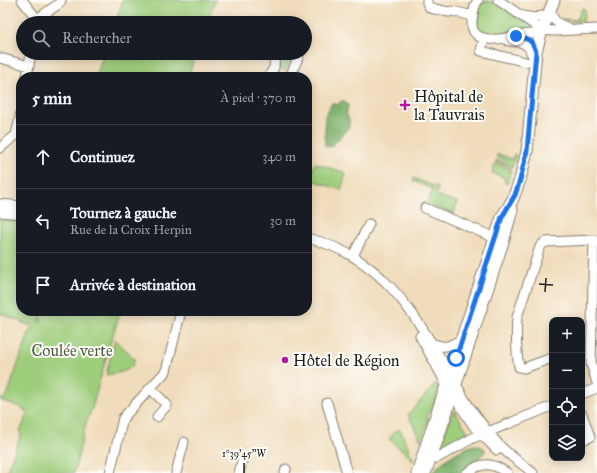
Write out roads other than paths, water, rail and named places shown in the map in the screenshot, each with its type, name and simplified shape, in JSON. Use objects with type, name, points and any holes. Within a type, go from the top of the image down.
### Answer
[{"type":"main road","points":[[417,473],[451,384],[499,240],[502,217],[512,201],[520,180],[527,151],[530,63],[536,52],[541,31],[551,7]]},
{"type":"main road","points":[[425,473],[432,458],[462,339],[499,240]]},
{"type":"street","points":[[22,0],[33,16]]},
{"type":"street","points":[[43,16],[60,3],[61,0]]},
{"type":"street","points":[[478,0],[473,19],[473,30],[475,34],[488,39],[516,41],[524,44],[529,48],[530,63],[481,51],[488,39]]},
{"type":"street","points":[[498,0],[541,31]]},
{"type":"street","points":[[426,1],[430,8],[449,12],[452,11],[473,19]]},
{"type":"street","points":[[522,16],[537,17],[551,7],[552,16],[555,20],[560,24],[574,30]]},
{"type":"street","points":[[488,39],[516,36],[541,31],[597,29]]},
{"type":"street","points":[[516,36],[531,41],[536,52]]},
{"type":"street","points":[[0,58],[29,66]]},
{"type":"street","points":[[28,72],[30,60]]},
{"type":"street","points":[[271,72],[274,68],[275,60]]},
{"type":"street","points":[[292,72],[297,60]]},
{"type":"street","points":[[0,148],[16,135]]},
{"type":"street","points":[[0,204],[16,206]]},
{"type":"street","points":[[425,208],[499,240]]},
{"type":"street","points":[[0,212],[16,214]]},
{"type":"street","points":[[353,256],[369,224]]},
{"type":"street","points":[[312,240],[353,256],[376,272],[398,293],[414,315],[430,342],[451,384]]},
{"type":"street","points":[[549,359],[524,368],[519,367],[516,326],[540,247],[545,242],[594,240],[587,346],[597,383]]},
{"type":"street","points":[[312,245],[347,258],[361,266],[384,285],[407,315],[451,384],[468,405],[484,434],[525,473]]},
{"type":"street","points":[[110,473],[123,418],[166,371],[180,316]]},
{"type":"street","points":[[430,342],[440,347],[447,347],[462,339]]},
{"type":"street","points":[[150,388],[167,405],[156,417]]},
{"type":"street","points":[[585,393],[597,388]]},
{"type":"street","points":[[327,403],[347,473]]},
{"type":"street","points":[[432,458],[437,458],[484,434],[549,407]]},
{"type":"street","points":[[585,423],[590,437],[585,439]]},
{"type":"street","points":[[484,434],[533,473]]},
{"type":"street","points":[[176,473],[184,442]]},
{"type":"street","points":[[239,473],[243,458]]},
{"type":"street","points":[[467,473],[475,467],[491,465],[507,473]]},
{"type":"place","name":"Hôpital de la Tauvrais","points":[[405,105]]},
{"type":"place","name":"Hôtel de Région","points":[[285,360]]},
{"type":"park label","name":"Coulée verte","points":[[72,350]]}]
